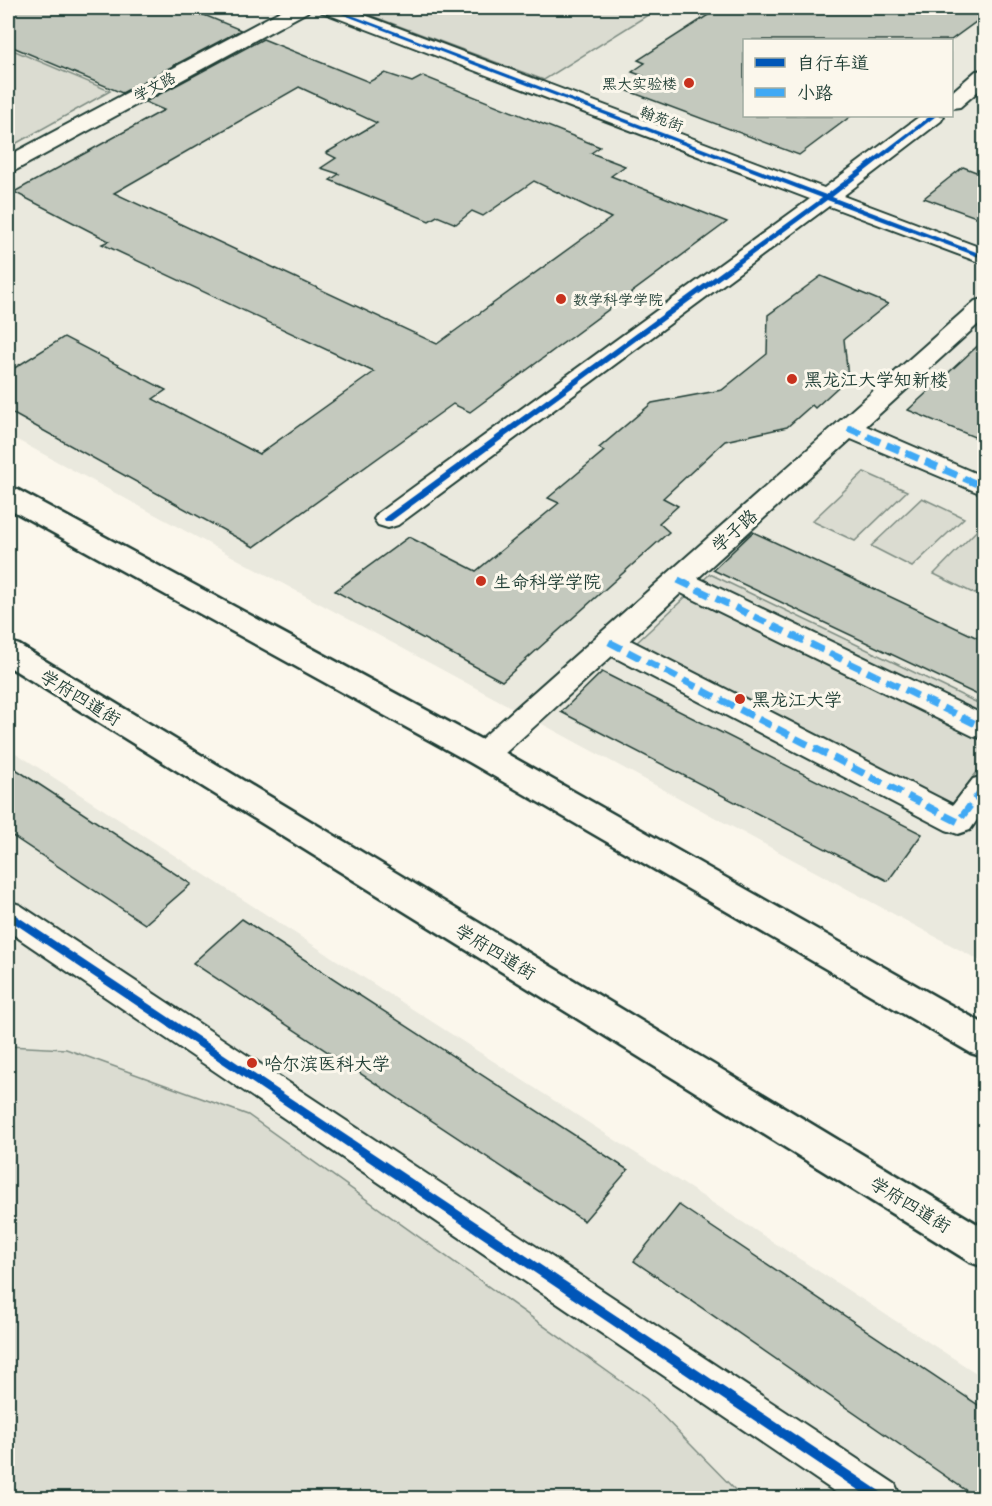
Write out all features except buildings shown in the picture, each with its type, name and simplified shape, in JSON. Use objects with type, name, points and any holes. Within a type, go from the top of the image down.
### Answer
[{"type":"main road","points":[[8,496],[483,755],[984,1042]]},
{"type":"main road","name":"学府四道街","points":[[8,652],[984,1249]]},
{"type":"street","name":"学文路","points":[[8,165],[300,8]]},
{"type":"street","name":"翰苑街","points":[[329,8],[984,257]]},
{"type":"street","points":[[953,100],[984,76]]},
{"type":"street","points":[[388,519],[827,197],[932,117]]},
{"type":"street","name":"学子路","points":[[483,755],[984,306]]},
{"type":"street","points":[[848,428],[984,487]]},
{"type":"street","points":[[678,580],[984,728]]},
{"type":"street","points":[[609,642],[958,822],[984,787]]},
{"type":"street","points":[[8,914],[880,1498]]},
{"type":"shaded area","name":"黑龙江大学","points":[[8,8],[984,8],[984,963],[8,435]]},
{"type":"shaded area","points":[[357,8],[659,8],[544,80],[364,13]]},
{"type":"shaded area","points":[[8,48],[110,91],[8,148]]},
{"type":"shaded area","points":[[864,472],[907,491],[855,541],[812,521]]},
{"type":"shaded area","points":[[922,498],[964,518],[912,567],[871,546]]},
{"type":"shaded area","points":[[983,524],[984,585],[975,594],[934,574]]},
{"type":"shaded area","points":[[710,574],[984,706],[984,763],[949,808],[633,646]]},
{"type":"shaded area","name":"哈尔滨医科大学","points":[[8,748],[984,1378],[984,1498],[8,1498]]},
{"type":"shaded area","points":[[8,1046],[66,1049],[248,1115],[646,1399],[743,1498],[8,1498]]},
{"type":"marked path","points":[[848,428],[984,487]]},
{"type":"marked path","points":[[678,580],[984,728]]},
{"type":"marked path","points":[[609,642],[958,822],[984,787]]},
{"type":"cycle path","points":[[329,8],[984,257]]},
{"type":"cycle path","points":[[388,519],[827,197],[932,117]]},
{"type":"cycle path","points":[[8,914],[880,1498]]},
{"type":"place","name":"黑大实验楼","points":[[689,83]]},
{"type":"place","name":"数学科学学院","points":[[561,299]]},
{"type":"place","name":"黑龙江大学知新楼","points":[[792,379]]},
{"type":"place","name":"生命科学学院","points":[[481,581]]},
{"type":"place","name":"黑龙江大学","points":[[740,699]]},
{"type":"place","name":"哈尔滨医科大学","points":[[252,1063]]}]
